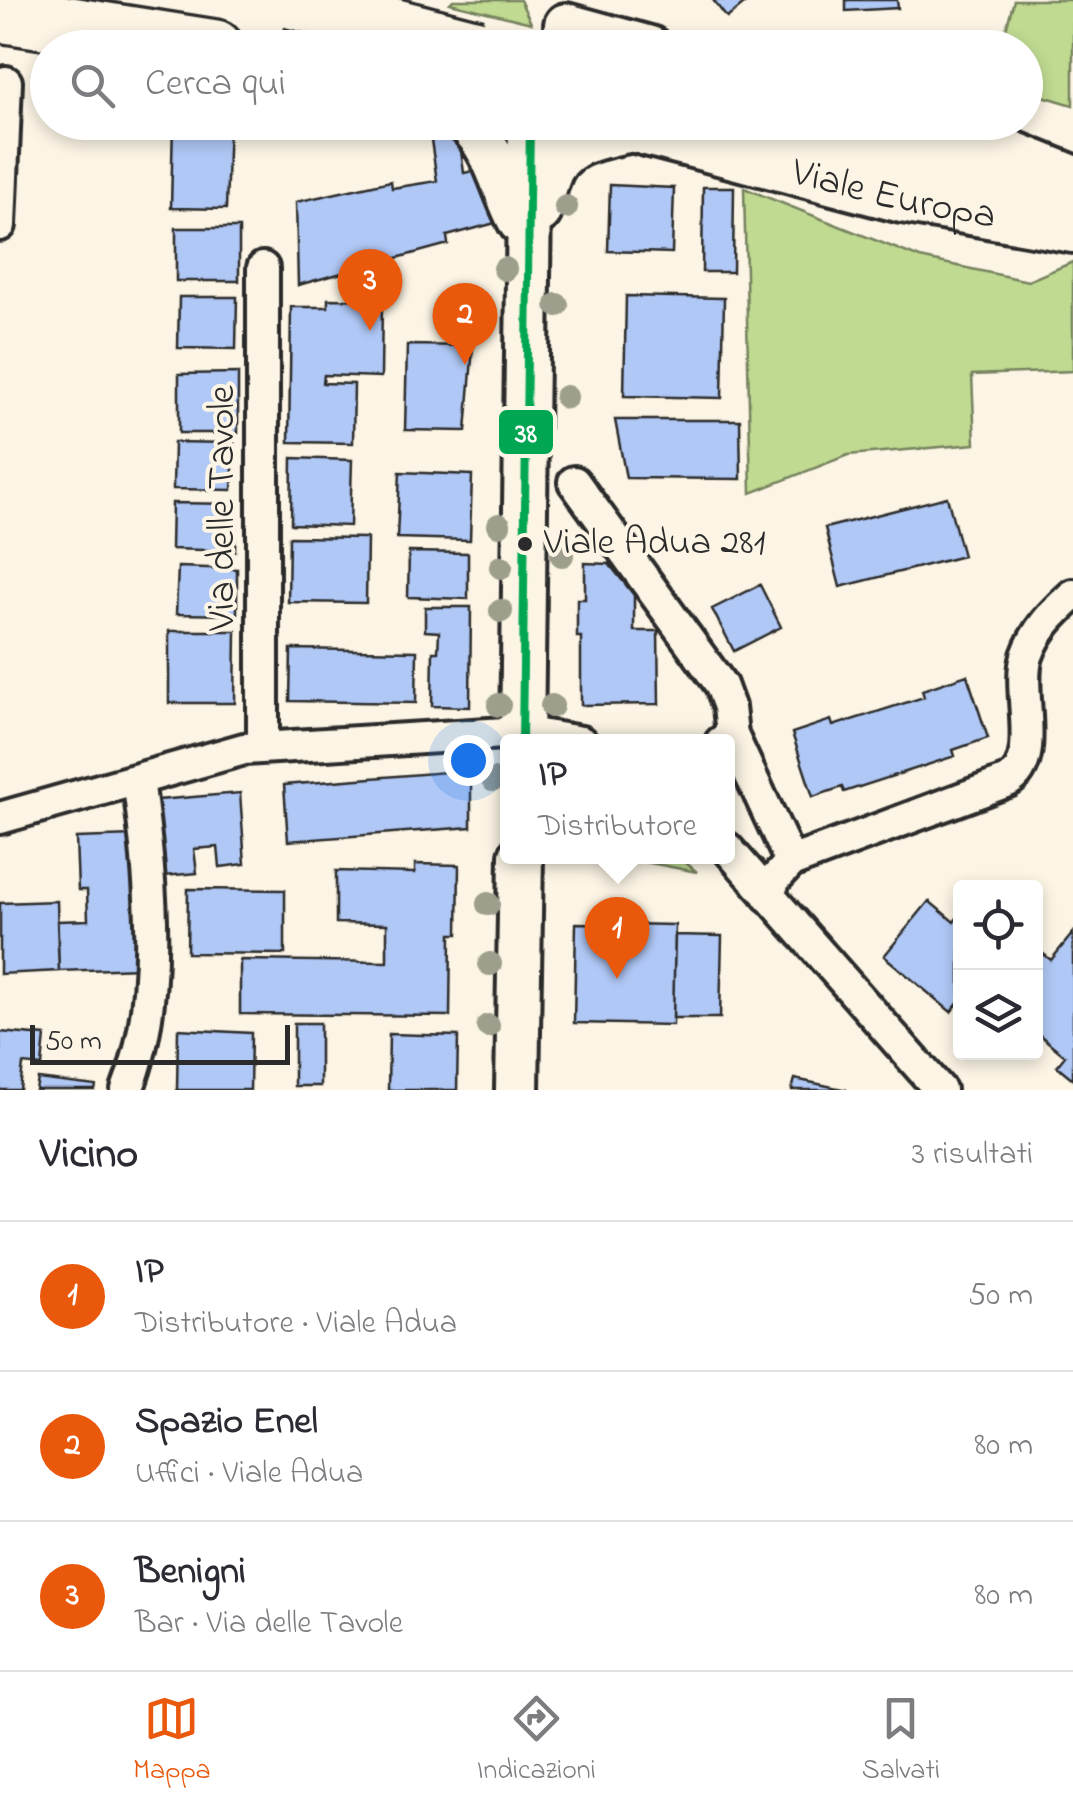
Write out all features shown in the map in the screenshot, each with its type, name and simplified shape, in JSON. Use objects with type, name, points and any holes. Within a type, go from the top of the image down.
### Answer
[{"type":"highway","points":[[291,0],[407,30]]},
{"type":"highway","points":[[0,14],[101,30]]},
{"type":"highway","points":[[830,140],[1073,205]]},
{"type":"main road","points":[[407,30],[414,0]]},
{"type":"main road","points":[[482,140],[530,240]]},
{"type":"main road","points":[[522,734],[530,140]]},
{"type":"main road","points":[[530,240],[547,180],[560,157],[585,140]]},
{"type":"main road","name":"Viale Europa","points":[[664,140],[902,202],[1073,231]]},
{"type":"main road","name":"Viale Europa","points":[[981,140],[1073,176]]},
{"type":"main road","points":[[517,1090],[521,864]]},
{"type":"street","points":[[0,225],[6,82]]},
{"type":"street","name":"Via delle Tavole","points":[[262,747],[263,268]]},
{"type":"street","points":[[574,482],[713,671],[726,697],[727,734]]},
{"type":"street","points":[[768,896],[791,862],[1019,774],[1026,754],[1027,658],[1043,624],[1073,595]]},
{"type":"street","points":[[0,818],[213,756],[262,747],[500,738]]},
{"type":"street","points":[[735,754],[791,862]]},
{"type":"street","points":[[127,1090],[145,1022],[149,954],[146,849],[138,780]]},
{"type":"street","points":[[735,857],[940,1090]]},
{"type":"green space","points":[[520,0],[531,23],[450,3]]},
{"type":"green space","points":[[1014,0],[1073,0],[1073,105],[1043,96],[1043,30],[1006,30]]},
{"type":"green space","points":[[744,188],[920,258],[1028,281],[1073,262],[1073,371],[972,375],[975,444],[848,455],[751,493]]},
{"type":"green space","points":[[655,864],[687,864],[697,872]]},
{"type":"building","points":[[713,0],[749,0],[727,18]]},
{"type":"building","points":[[846,0],[897,0],[898,8],[846,11]]},
{"type":"building","points":[[173,140],[228,140],[226,209],[171,208]]},
{"type":"building","points":[[431,140],[460,140],[464,173],[490,168],[499,222],[447,236],[448,244],[298,285],[296,202],[391,181],[392,188],[437,181]]},
{"type":"building","points":[[610,185],[674,188],[672,253],[608,251]]},
{"type":"building","points":[[703,187],[734,187],[733,272],[702,272]]},
{"type":"building","points":[[176,228],[239,228],[239,281],[176,281]]},
{"type":"building","points":[[626,296],[724,298],[722,398],[624,396]]},
{"type":"building","points":[[179,297],[237,297],[236,349],[178,348]]},
{"type":"building","points":[[328,299],[382,300],[381,377],[324,375],[323,383],[354,384],[353,443],[289,442],[291,307],[328,307]]},
{"type":"building","points":[[407,345],[473,346],[466,431],[405,430]]},
{"type":"building","points":[[238,373],[238,433],[179,433],[179,374]]},
{"type":"building","points":[[615,420],[740,420],[741,479],[626,478]]},
{"type":"building","points":[[174,442],[234,443],[232,490],[173,489]]},
{"type":"building","points":[[292,458],[352,460],[350,526],[291,524]]},
{"type":"building","points":[[400,472],[472,475],[470,540],[397,538]]},
{"type":"building","points":[[947,497],[963,556],[840,587],[825,528]]},
{"type":"building","points":[[172,503],[236,504],[235,551],[171,549]]},
{"type":"building","points":[[289,537],[367,538],[366,603],[288,602]]},
{"type":"building","points":[[409,552],[468,553],[468,599],[408,597]]},
{"type":"building","points":[[585,563],[609,564],[634,595],[634,631],[658,631],[659,704],[581,705],[577,599],[585,599]]},
{"type":"building","points":[[178,567],[237,569],[237,615],[176,614]]},
{"type":"building","points":[[760,585],[781,627],[734,651],[712,609]]},
{"type":"building","points":[[425,607],[471,607],[470,707],[432,706],[433,652],[438,652],[439,632],[425,631]]},
{"type":"building","points":[[169,631],[236,631],[235,703],[169,703]]},
{"type":"building","points":[[291,649],[417,651],[416,703],[290,701]]},
{"type":"building","points":[[967,675],[988,738],[953,750],[955,756],[844,792],[842,787],[813,797],[792,733],[831,720],[833,726],[924,697],[922,690]]},
{"type":"building","points":[[471,770],[471,827],[288,841],[284,785]]},
{"type":"building","points":[[240,793],[245,864],[220,867],[218,847],[194,849],[197,873],[164,876],[158,800]]},
{"type":"building","points":[[134,836],[139,968],[59,971],[57,921],[88,920],[87,890],[78,890],[76,838]]},
{"type":"building","points":[[415,864],[459,865],[458,934],[451,934],[450,1016],[240,1014],[240,960],[387,962],[387,924],[336,923],[336,871],[415,873]]},
{"type":"building","points":[[188,889],[285,890],[285,954],[187,953]]},
{"type":"building","points":[[57,901],[59,971],[0,974],[0,903]]},
{"type":"building","points":[[929,901],[953,921],[953,1010],[951,1012],[884,956]]},
{"type":"building","points":[[576,923],[675,925],[673,1025],[574,1023]]},
{"type":"building","points":[[1073,933],[1073,1079],[1057,1066],[1065,1056],[1043,1038],[1043,954],[1051,960]]},
{"type":"building","points":[[675,935],[722,936],[720,1018],[673,1018]]},
{"type":"building","points":[[294,1023],[320,1023],[320,1086],[294,1086]]},
{"type":"building","points":[[178,1029],[251,1033],[250,1090],[177,1090]]},
{"type":"building","points":[[0,1032],[45,1036],[42,1066],[23,1064],[20,1090],[0,1090]]},
{"type":"building","points":[[389,1034],[458,1036],[457,1090],[388,1090]]},
{"type":"building","points":[[38,1079],[96,1086],[95,1090],[36,1090]]},
{"type":"building","points":[[795,1079],[847,1090],[792,1090]]},
{"type":"transit line","name":"38","points":[[522,734],[530,140]]},
{"type":"place","name":"Benigni","points":[[370,331]]},
{"type":"place","name":"Spazio Enel","points":[[465,365]]},
{"type":"place","name":"Viale Adua 281","points":[[525,544]]},
{"type":"place","name":"IP","points":[[617,979]]}]
